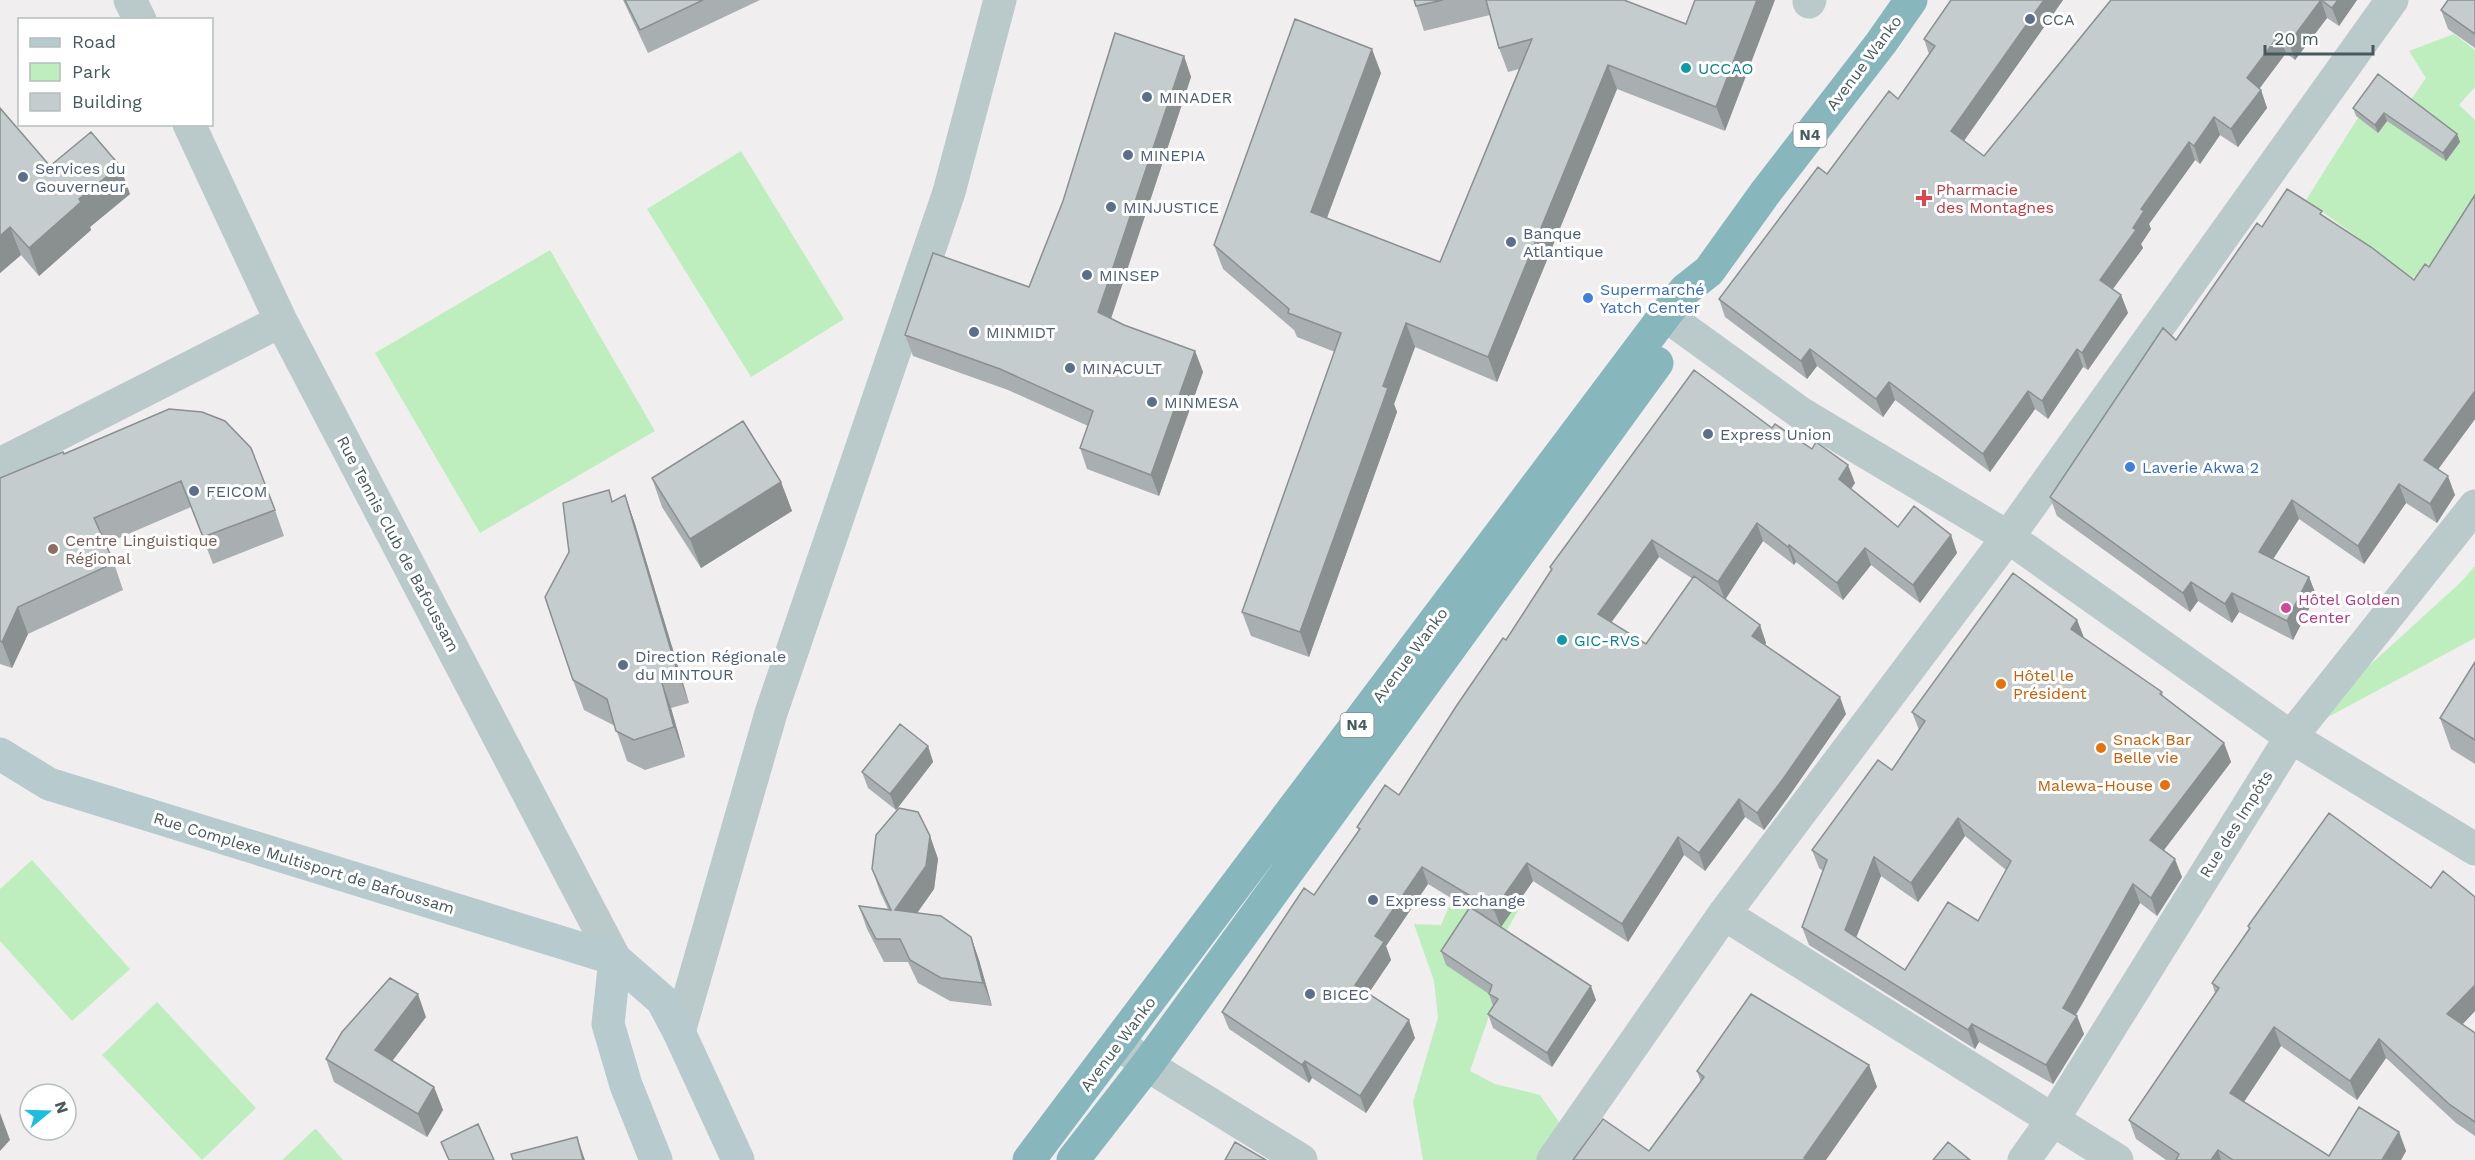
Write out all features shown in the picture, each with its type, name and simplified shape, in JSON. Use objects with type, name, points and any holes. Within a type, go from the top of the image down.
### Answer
[{"type":"highway","name":"Avenue Wanko","points":[[1029,1160],[1674,321],[1700,302],[1709,270],[1911,0]]},
{"type":"highway","name":"Avenue Wanko","points":[[1073,1160],[1146,1065],[1674,321]]},
{"type":"street","points":[[130,0],[139,18]]},
{"type":"street","points":[[680,1032],[771,713],[949,192],[1000,0]]},
{"type":"street","points":[[1553,1160],[1724,914],[2008,537],[2392,0]]},
{"type":"street","name":"Rue Tennis Club de Bafoussam","points":[[190,126],[281,321],[615,959],[662,1000],[680,1032],[738,1160]]},
{"type":"street","points":[[0,464],[281,321]]},
{"type":"street","points":[[1674,321],[1802,414],[2008,537],[2291,737],[2475,849]]},
{"type":"street","name":"Rue des Impôts","points":[[2024,1160],[2052,1120],[2291,737],[2475,506]]},
{"type":"street","name":"Rue Complexe Multisport de Bafoussam","points":[[0,754],[49,784],[615,959]]},
{"type":"street","points":[[1724,914],[2116,1160]]},
{"type":"street","points":[[615,959],[608,1024],[626,1085],[656,1160]]},
{"type":"street","points":[[1119,1043],[1146,1065],[1301,1160]]},
{"type":"green space","points":[[2454,34],[2475,50],[2475,87],[2459,105],[2475,120],[2475,218],[2464,239],[2410,280],[2389,260],[2306,200],[2375,91],[2406,107],[2426,78],[2409,51]]},
{"type":"green space","points":[[741,151],[844,319],[751,377],[647,209]]},
{"type":"green space","points":[[550,250],[655,431],[480,533],[375,353]]},
{"type":"green space","points":[[2475,566],[2475,638],[2291,737],[2461,582]]},
{"type":"green space","points":[[32,860],[130,969],[72,1021],[0,941],[0,889]]},
{"type":"green space","points":[[1464,872],[1519,909],[1489,961],[1499,987],[1470,1071],[1495,1084],[1540,1095],[1561,1125],[1540,1160],[1423,1160],[1413,1102],[1438,1018],[1434,981],[1414,924],[1441,925]]},
{"type":"green space","points":[[157,1002],[256,1108],[202,1160],[102,1055]]},
{"type":"green space","points":[[315,1129],[343,1160],[282,1160]]},
{"type":"building","points":[[625,0],[703,0],[640,30]]},
{"type":"building","points":[[1414,0],[1443,0],[1416,6]]},
{"type":"building","points":[[1486,0],[1624,0],[1686,24],[1695,0],[1757,0],[1716,107],[1608,65],[1488,357],[1406,323],[1383,386],[1388,388],[1300,632],[1242,612],[1341,333],[1288,313],[1289,309],[1214,245],[1295,19],[1372,49],[1311,212],[1440,262],[1532,39],[1499,48]]},
{"type":"building","points":[[1951,0],[2044,0],[1951,131],[1984,156],[2111,0],[2321,0],[2289,43],[2279,35],[2247,78],[2261,90],[2231,129],[2214,117],[2194,146],[2189,142],[2141,209],[2144,211],[2133,228],[2136,230],[2100,280],[2121,295],[2082,353],[2077,349],[2042,401],[2028,391],[1983,454],[1889,382],[1876,399],[1810,349],[1801,361],[1719,299],[1818,167],[1827,174],[1889,91],[1898,99],[1935,46],[1924,39]]},
{"type":"building","points":[[2321,0],[2338,0],[2332,8]]},
{"type":"building","points":[[2448,0],[2475,0],[2475,34],[2441,10]]},
{"type":"building","points":[[1115,33],[1184,56],[1098,312],[1124,325],[1195,351],[1151,475],[1080,448],[1093,411],[1000,369],[905,335],[933,253],[1029,287],[1063,201]]},
{"type":"building","points":[[2378,74],[2457,134],[2443,153],[2384,113],[2375,125],[2353,108]]},
{"type":"building","points":[[0,108],[50,166],[91,132],[120,166],[79,199],[81,202],[29,248],[10,227],[0,236]]},
{"type":"building","points":[[2287,189],[2322,211],[2320,214],[2371,247],[2414,280],[2425,264],[2429,267],[2475,195],[2475,391],[2424,460],[2448,476],[2430,504],[2399,484],[2358,546],[2292,500],[2259,552],[2309,577],[2287,621],[2232,593],[2225,604],[2191,582],[2183,593],[2050,497],[2163,328],[2176,340],[2257,223],[2262,227]]},
{"type":"building","points":[[1694,370],[1772,428],[1775,424],[1812,449],[1816,442],[1848,465],[1839,479],[1898,527],[1914,506],[1951,535],[1913,585],[1865,548],[1837,583],[1757,523],[1718,582],[1652,540],[1598,614],[1646,644],[1694,576],[1760,625],[1752,636],[1840,697],[1757,813],[1739,799],[1699,853],[1678,837],[1622,924],[1527,863],[1494,910],[1422,867],[1375,936],[1384,942],[1355,985],[1409,1020],[1360,1096],[1305,1061],[1302,1065],[1222,1012],[1304,888],[1314,895],[1360,829],[1357,827],[1385,785],[1399,795],[1503,638],[1506,640],[1552,569],[1550,567]]},
{"type":"building","points":[[169,409],[202,412],[225,421],[251,448],[275,510],[203,537],[181,481],[94,518],[114,563],[18,607],[2,642],[0,641],[0,478],[63,452],[64,454]]},
{"type":"building","points":[[743,421],[781,482],[690,539],[652,478]]},
{"type":"building","name":"Direction Régionale du MINTOUR","points":[[609,490],[612,502],[625,495],[678,674],[661,679],[674,727],[634,740],[616,731],[607,699],[573,680],[545,597],[569,552],[563,503]]},
{"type":"building","points":[[2013,573],[2077,620],[2071,629],[2162,692],[2160,694],[2224,743],[2150,840],[2175,859],[2151,898],[2133,884],[2063,1008],[2077,1016],[2046,1065],[1972,1024],[1968,1030],[1802,927],[1827,860],[1812,850],[1878,760],[1892,770],[1925,721],[1912,712]],"holes":[[[1958,818],[2011,861],[1978,921],[1948,902],[1905,970],[1845,930],[1874,857],[1911,883]]]},
{"type":"building","points":[[2475,662],[2475,740],[2440,718]]},
{"type":"building","points":[[900,724],[928,746],[890,794],[862,772]]},
{"type":"building","points":[[899,808],[918,812],[930,836],[926,866],[895,910],[941,916],[971,937],[983,983],[941,978],[910,960],[900,939],[876,939],[859,906],[891,910],[872,869],[876,835]]},
{"type":"building","points":[[2329,813],[2431,888],[2443,871],[2475,897],[2475,985],[2447,1014],[2475,1033],[2475,1122],[2449,1104],[2379,1039],[2350,1081],[2274,1027],[2230,1093],[2329,1156],[2359,1107],[2399,1132],[2382,1160],[2233,1160],[2218,1150],[2211,1160],[2176,1160],[2179,1154],[2129,1120],[2219,988],[2212,983],[2250,928],[2248,926]]},
{"type":"building","points":[[1470,907],[1591,986],[1547,1053],[1488,1014],[1498,999],[1489,994],[1492,985],[1441,951]]},
{"type":"building","points":[[390,978],[418,994],[375,1050],[434,1087],[418,1114],[326,1059],[342,1032]]},
{"type":"building","points":[[1751,994],[1869,1065],[1804,1158],[1808,1160],[1573,1160],[1603,1119],[1649,1151],[1704,1077],[1697,1071]]},
{"type":"building","points":[[478,1124],[494,1160],[449,1160],[441,1142]]},
{"type":"building","points":[[577,1137],[583,1160],[513,1160],[511,1154]]},
{"type":"building","points":[[1235,1142],[1266,1160],[1225,1160]]},
{"type":"building","points":[[1948,1142],[1970,1160],[1933,1160]]},
{"type":"place","name":"CCA","points":[[2030,19]]},
{"type":"place","name":"UCCAO","points":[[1686,68]]},
{"type":"place","name":"MINADER","points":[[1147,97]]},
{"type":"place","name":"MINEPIA","points":[[1128,155]]},
{"type":"place","name":"Services du Gouverneur","points":[[23,177]]},
{"type":"place","name":"Pharmacie des Montagnes","points":[[1924,198]]},
{"type":"place","name":"MINJUSTICE","points":[[1111,207]]},
{"type":"place","name":"Banque Atlantique","points":[[1511,242]]},
{"type":"place","name":"MINSEP","points":[[1087,275]]},
{"type":"place","name":"Supermarché Yatch Center","points":[[1588,298]]},
{"type":"place","name":"MINMIDT","points":[[974,332]]},
{"type":"place","name":"MINACULT","points":[[1070,368]]},
{"type":"place","name":"MINMESA","points":[[1152,402]]},
{"type":"place","name":"Express Union","points":[[1708,434]]},
{"type":"place","name":"Laverie Akwa 2","points":[[2130,467]]},
{"type":"place","name":"FEICOM","points":[[194,491]]},
{"type":"place","name":"Centre Linguistique Régional","points":[[53,549]]},
{"type":"place","name":"Hôtel Golden Center","points":[[2286,608]]},
{"type":"place","name":"GIC-RVS","points":[[1562,640]]},
{"type":"place","name":"Direction Régionale du MINTOUR","points":[[623,665]]},
{"type":"place","name":"Hôtel le Président","points":[[2001,684]]},
{"type":"place","name":"Snack Bar Belle vie","points":[[2101,748]]},
{"type":"place","name":"Malewa-House","points":[[2165,785]]},
{"type":"place","name":"Express Exchange","points":[[1373,900]]},
{"type":"place","name":"BICEC","points":[[1310,994]]}]
